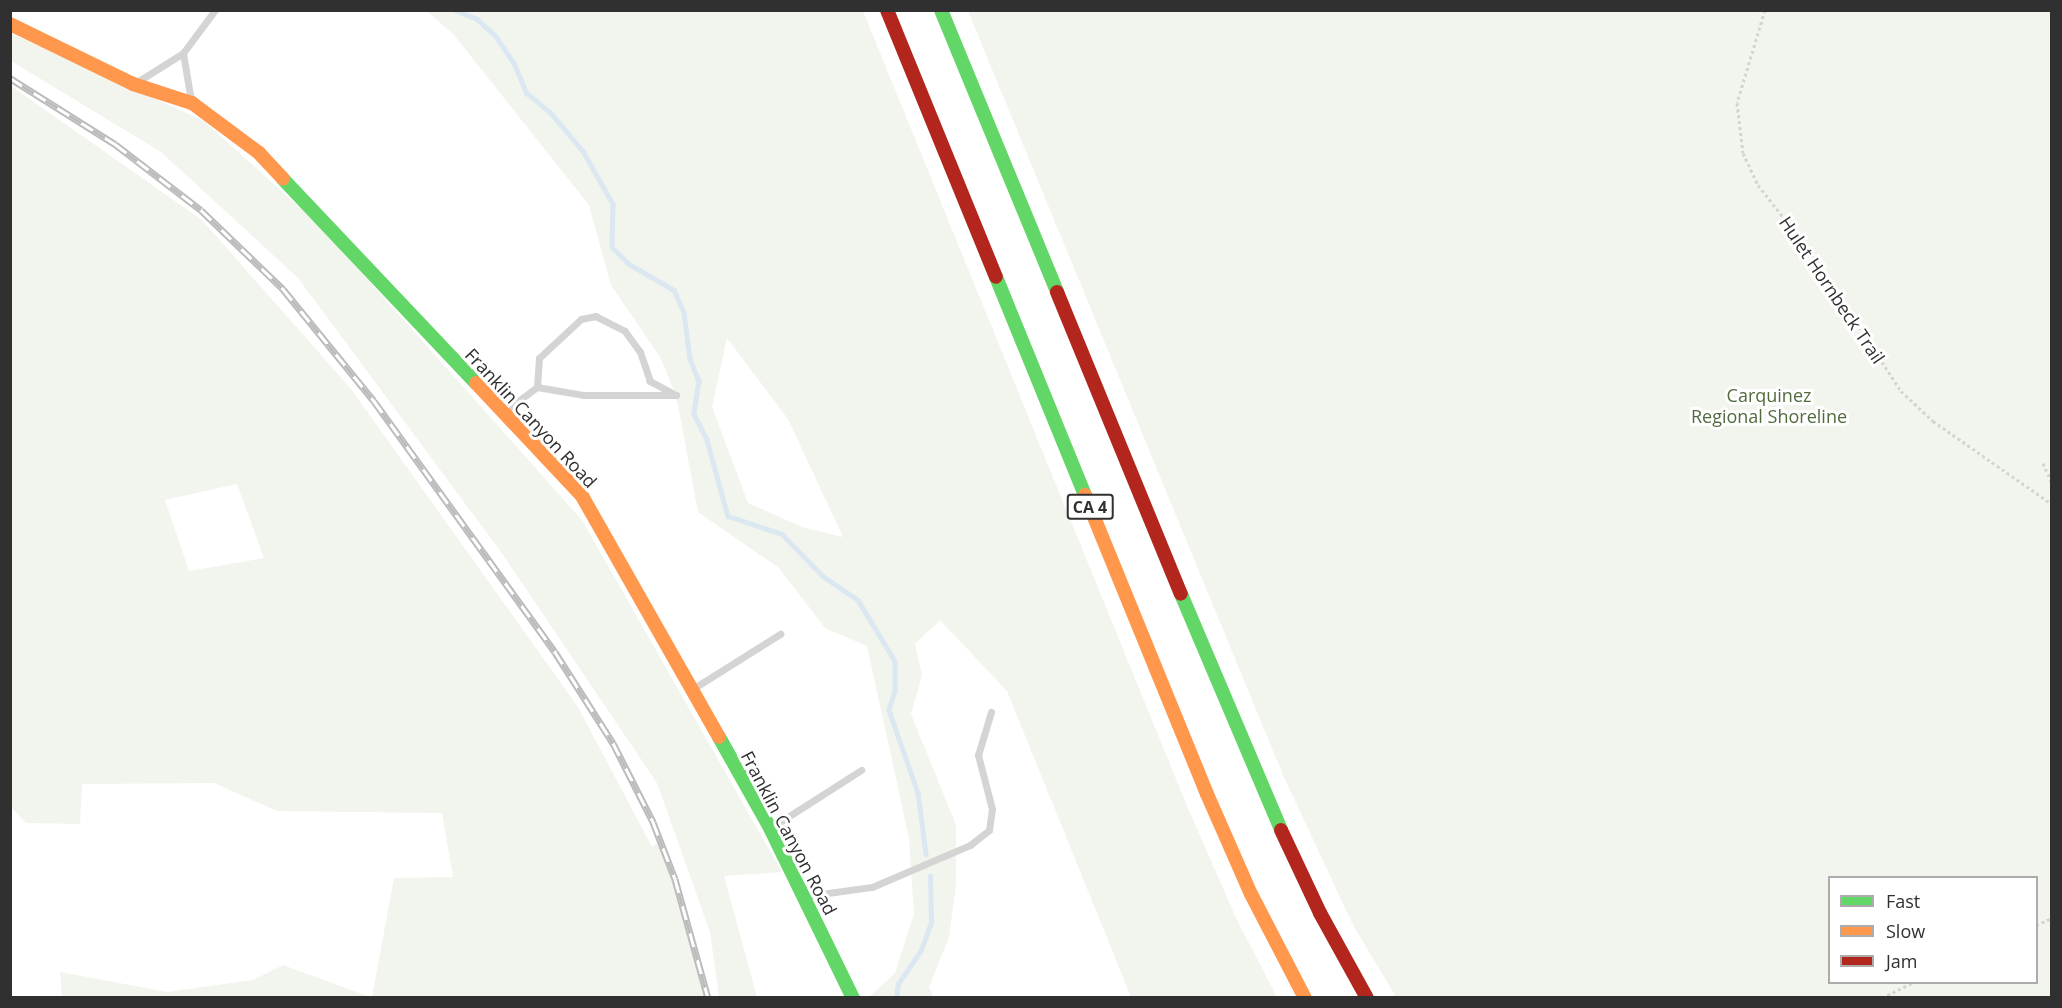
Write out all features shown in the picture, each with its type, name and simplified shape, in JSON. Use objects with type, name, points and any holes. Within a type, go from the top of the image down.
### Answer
[{"type":"main road","name":"CA 4","points":[[887,10],[1207,794],[1251,894],[1305,998]]},
{"type":"main road","name":"CA 4","points":[[941,10],[1260,783],[1320,914],[1367,998]]},
{"type":"main road","name":"Franklin Canyon Road","points":[[10,24],[133,84],[192,103],[259,153],[582,496],[770,828],[853,998]]},
{"type":"lane","points":[[133,84],[183,53],[214,10]]},
{"type":"lane","points":[[183,53],[192,103]]},
{"type":"lane","points":[[503,412],[537,387],[584,395],[676,395],[650,381],[640,352],[625,332],[596,316],[581,319],[539,358],[537,387]]},
{"type":"lane","points":[[692,690],[780,634]]},
{"type":"lane","points":[[804,896],[872,887],[970,845],[988,830],[992,809],[978,755],[992,712]]},
{"type":"lane","points":[[770,828],[861,770]]},
{"type":"path","name":"Hulet Hornbeck Trail","points":[[1764,10],[1737,103],[1743,153],[1758,184],[1810,251],[1900,391],[1933,421],[2052,504]]},
{"type":"path","points":[[2043,463],[2052,483]]},
{"type":"path","points":[[2038,924],[2052,918]]},
{"type":"path","points":[[1882,998],[1909,984]]},
{"type":"green space","points":[[427,11],[863,11],[1187,806],[1237,920],[1277,997],[1131,997],[1007,691],[940,620],[915,644],[922,675],[911,714],[956,825],[956,885],[949,937],[929,987],[933,997],[869,997],[895,973],[914,914],[909,838],[867,646],[825,628],[779,568],[698,512],[676,395],[660,357],[611,285],[589,205],[454,35]],"holes":[[[727,338],[788,419],[843,537],[802,527],[748,503],[712,407]]]},
{"type":"green space","name":"Carquinez Regional Shoreline","points":[[968,11],[2051,11],[2051,997],[1396,997],[1353,925],[1283,775]]},
{"type":"green space","points":[[10,33],[204,121],[319,225],[582,520],[782,872],[724,876],[757,997],[719,997],[710,932],[657,783],[501,552],[298,278],[161,152],[11,61]]},
{"type":"green space","points":[[11,86],[202,220],[351,389],[578,707],[652,847],[661,841],[684,906],[708,997],[372,997],[394,878],[453,877],[442,813],[277,811],[214,783],[82,784],[80,824],[26,823],[11,807]],"holes":[[[237,484],[264,558],[189,571],[165,500]]]},
{"type":"green space","points":[[283,965],[370,997],[62,997],[60,972],[167,992],[253,980]]},
{"type":"waterway","points":[[455,10],[477,19],[495,35],[514,63],[527,93],[551,113],[583,151],[613,204],[612,247],[629,264],[674,290],[684,312],[690,359],[699,381],[694,414],[707,440],[728,516],[782,534],[823,576],[858,600],[895,661],[895,691],[889,710],[918,793],[926,854]]},
{"type":"waterway","points":[[896,998],[898,984],[921,950],[931,922],[930,876]]},
{"type":"railway","points":[[10,78],[115,144],[201,210],[283,289],[374,401],[555,652],[613,743],[653,822],[675,879],[708,998]]},
{"type":"traffic: fast","points":[[941,10],[1057,292]]},
{"type":"traffic: fast","points":[[283,179],[476,383]]},
{"type":"traffic: fast","points":[[996,277],[1085,495]]},
{"type":"traffic: fast","points":[[1181,594],[1281,830]]},
{"type":"traffic: fast","points":[[719,737],[770,828],[853,998]]},
{"type":"traffic: slow","points":[[10,24],[133,84],[192,103],[259,153],[283,179]]},
{"type":"traffic: slow","points":[[476,383],[582,496],[719,737]]},
{"type":"traffic: slow","points":[[1085,495],[1207,794],[1251,894],[1305,998]]},
{"type":"traffic: jam","points":[[887,10],[996,277]]},
{"type":"traffic: jam","points":[[1057,292],[1181,594]]},
{"type":"traffic: jam","points":[[1281,830],[1320,913],[1367,998]]}]
